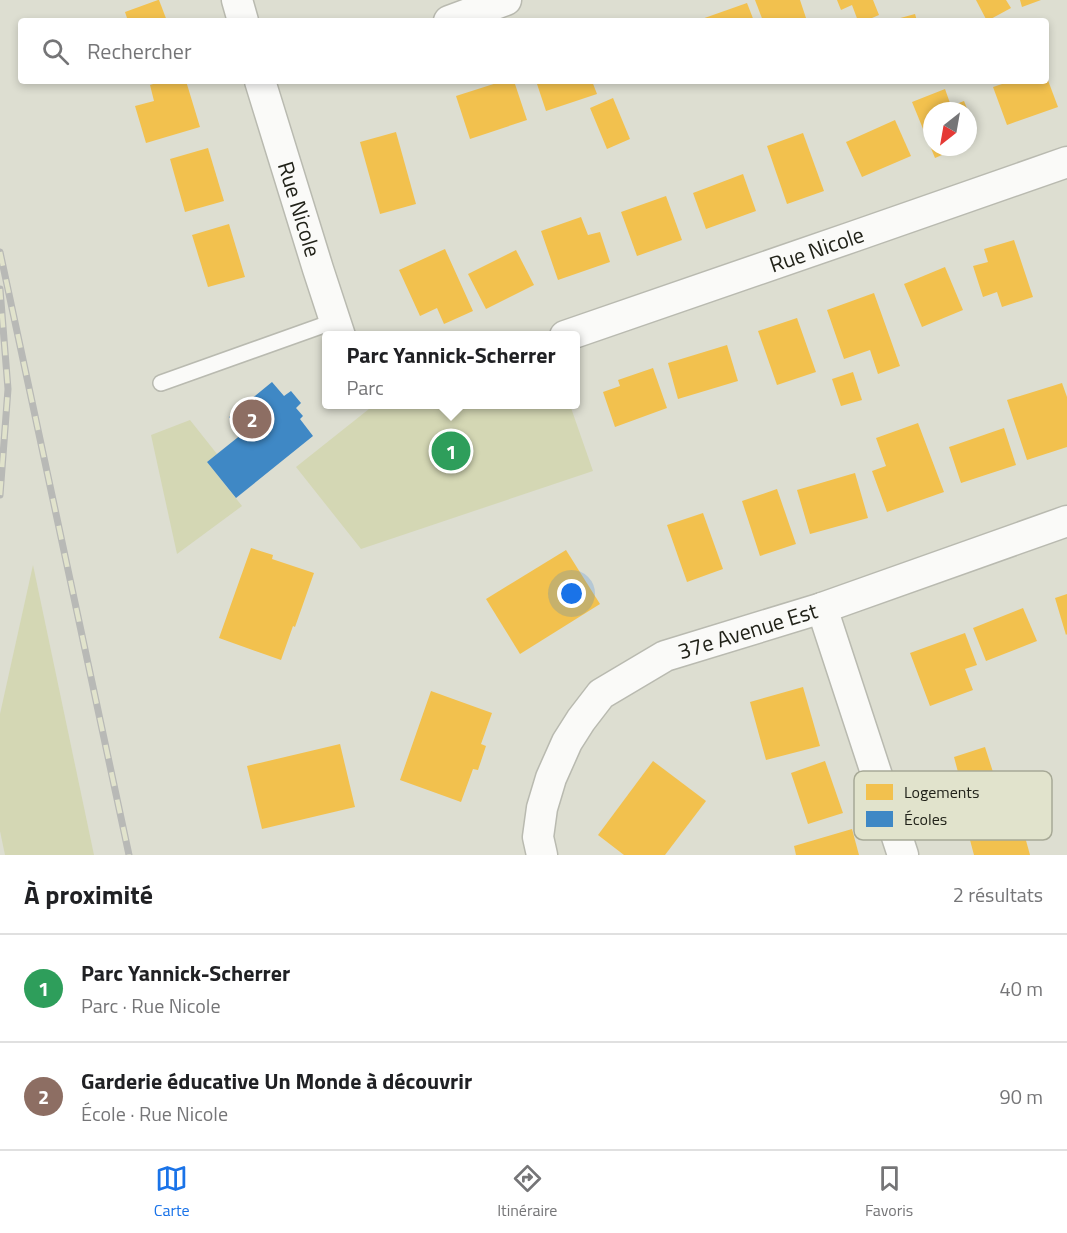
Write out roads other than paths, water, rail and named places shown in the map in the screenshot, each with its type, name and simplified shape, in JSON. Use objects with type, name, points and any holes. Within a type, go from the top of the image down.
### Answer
[{"type":"street","points":[[237,0],[242,18]]},
{"type":"street","points":[[457,18],[506,0]]},
{"type":"street","name":"Rue Nicole","points":[[270,84],[337,328]]},
{"type":"street","name":"Rue Nicole","points":[[580,331],[1067,162]]},
{"type":"street","name":"37e Avenue Est","points":[[542,855],[538,837],[542,808],[551,778],[567,742],[601,694],[665,656],[822,608],[1067,521]]},
{"type":"street","points":[[822,608],[875,771]]},
{"type":"street","points":[[898,840],[903,855]]},
{"type":"lane","points":[[160,383],[322,333]]},
{"type":"railway","points":[[0,252],[129,855]]},
{"type":"railway","points":[[0,289],[8,389],[0,495]]},
{"type":"place","name":"Garderie éducative Un Monde à découvrir","points":[[252,419]]},
{"type":"place","name":"Parc Yannick-Scherrer","points":[[451,451]]}]
